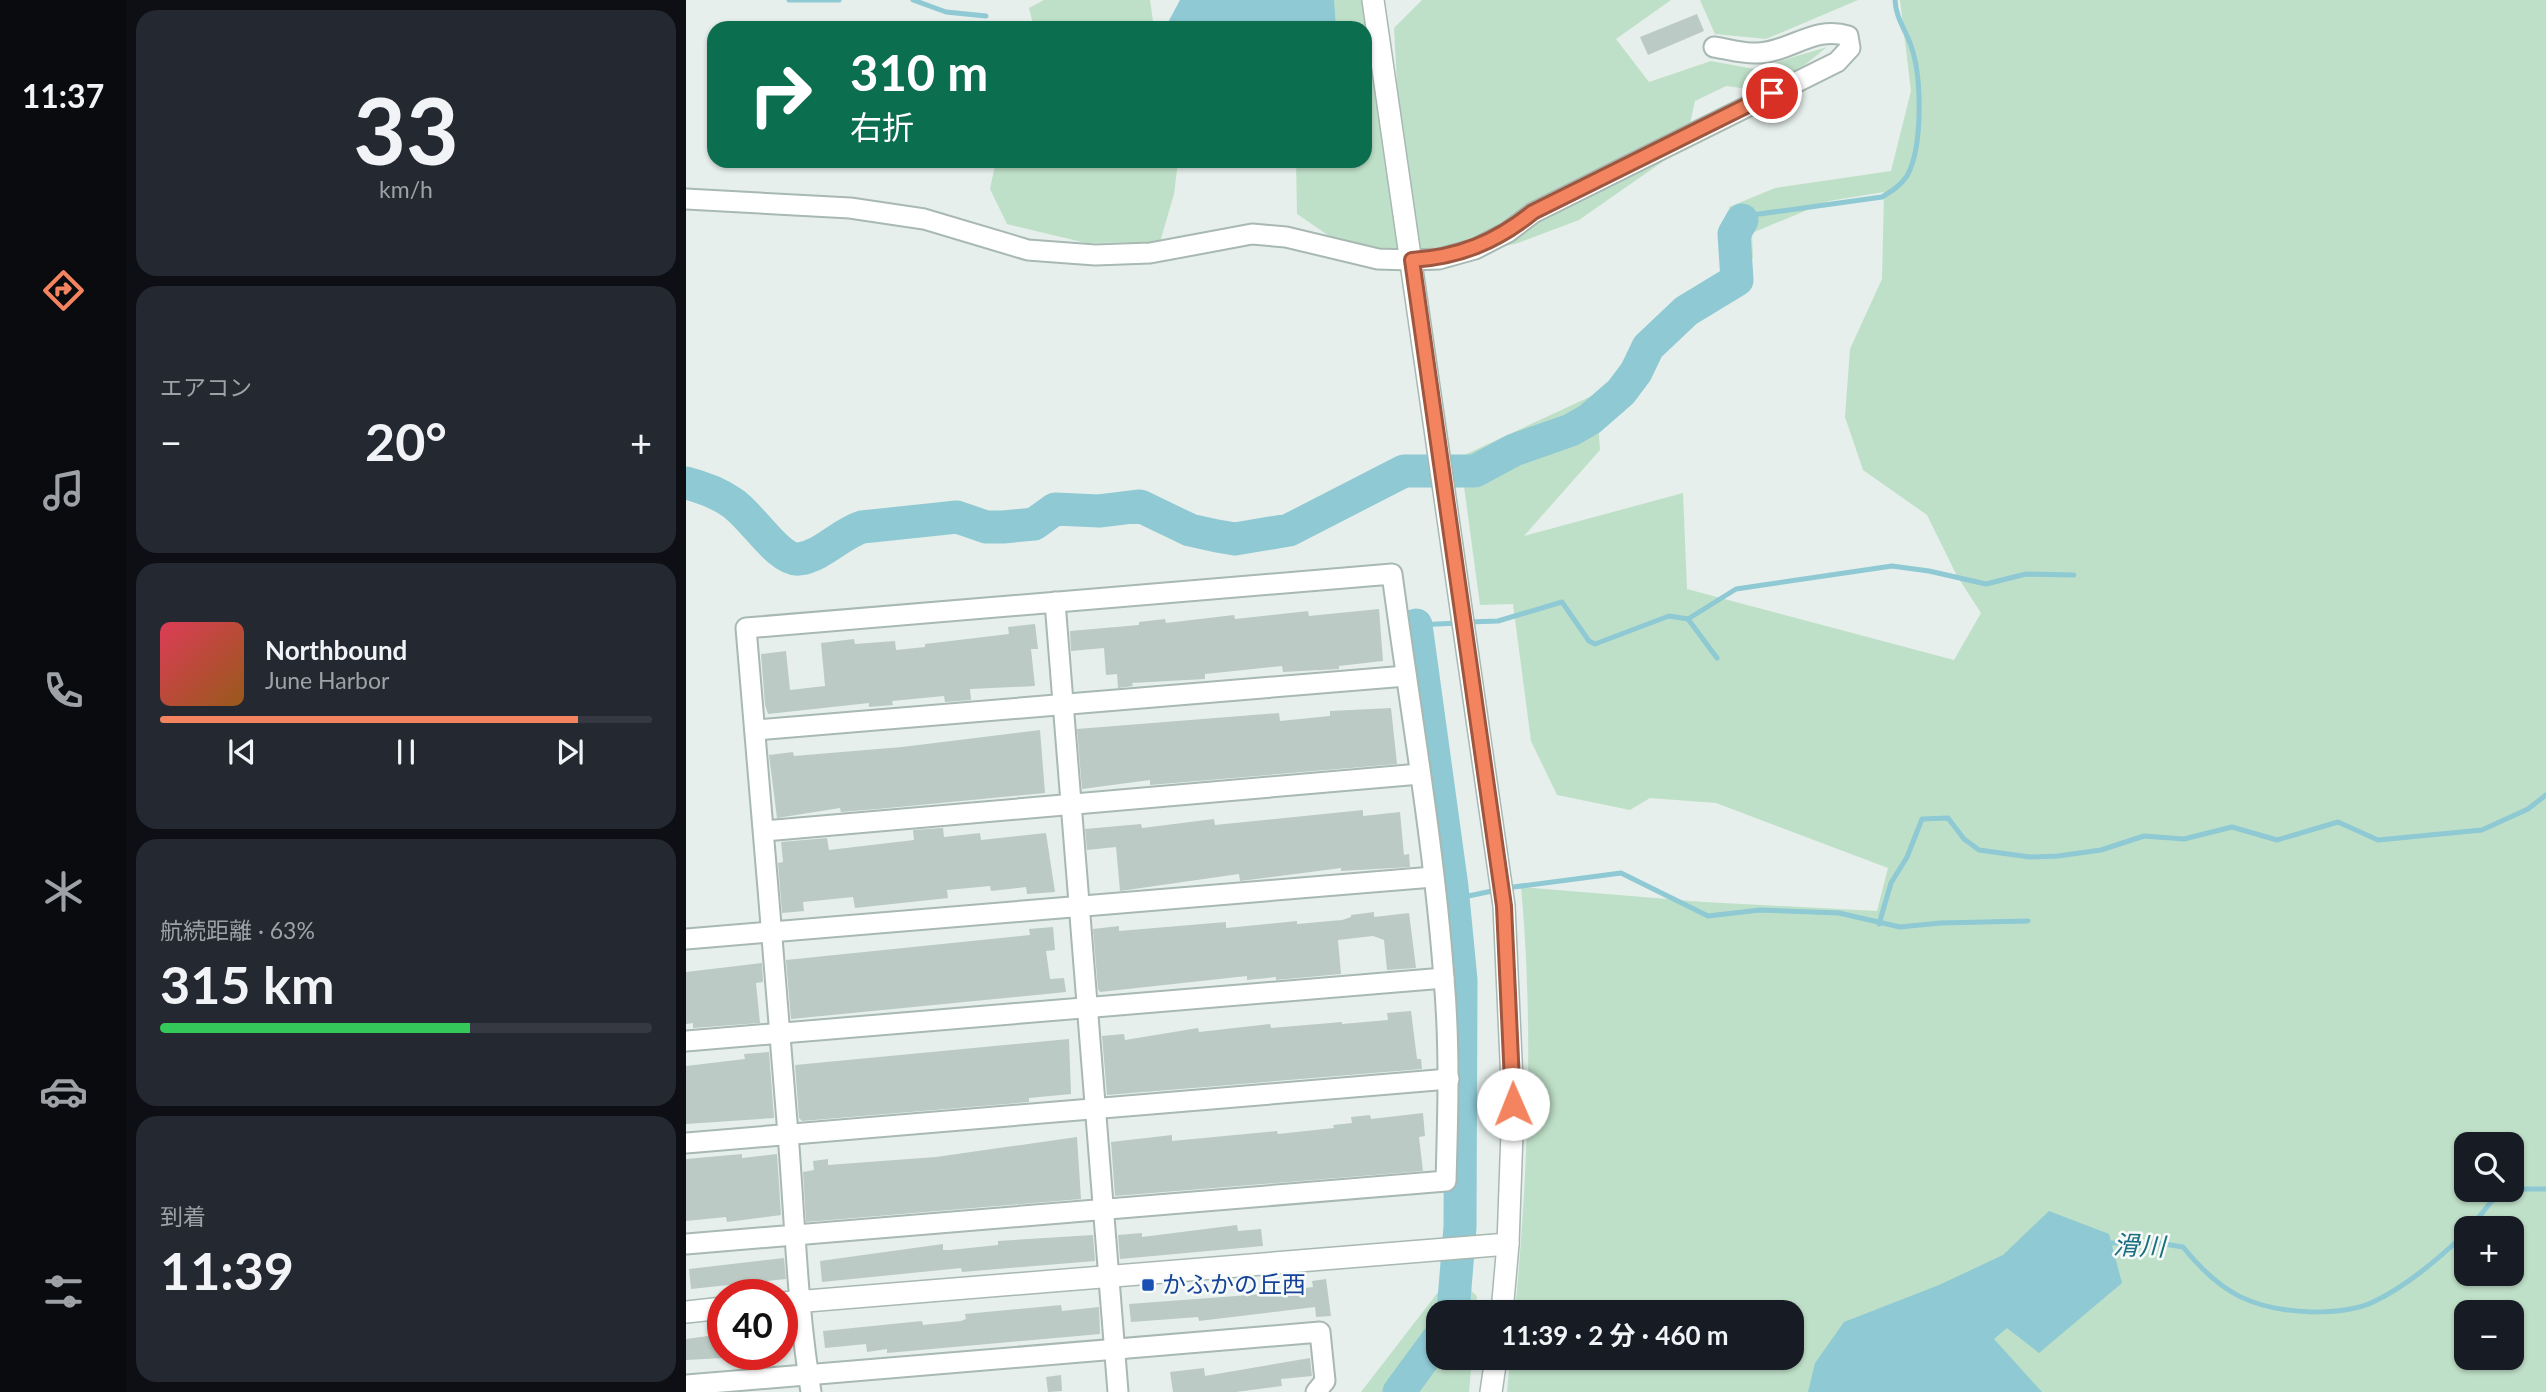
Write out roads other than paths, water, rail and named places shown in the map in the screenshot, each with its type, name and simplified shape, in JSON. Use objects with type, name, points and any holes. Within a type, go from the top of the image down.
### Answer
[{"type":"street","points":[[1373,0],[1504,906],[1513,1104],[1503,1300]]},
{"type":"street","points":[[686,199],[850,208],[924,219],[1028,250],[1095,255],[1150,253],[1252,234],[1286,237],[1378,259],[1439,259],[1475,249],[1508,232],[1533,212],[1837,62],[1850,48],[1848,36],[1836,32],[1814,35],[1759,54],[1713,47]]},
{"type":"street","points":[[686,1244],[797,1236],[1446,1181],[1449,1079],[1444,978],[1420,774],[1392,574],[746,628],[797,1236],[794,1279]]},
{"type":"street","points":[[1055,603],[1118,1392]]},
{"type":"street","points":[[755,730],[1406,676]]},
{"type":"street","points":[[764,831],[1420,774]]},
{"type":"street","points":[[686,939],[1433,877]]},
{"type":"street","points":[[686,1041],[1444,978]]},
{"type":"street","points":[[686,1143],[1449,1079]]},
{"type":"street","points":[[798,1302],[1508,1244]]},
{"type":"street","points":[[686,1311],[707,1309]]},
{"type":"street","points":[[798,1329],[810,1383]]},
{"type":"street","points":[[686,1385],[810,1383],[1115,1350],[1320,1332],[1325,1381],[1316,1392]]},
{"type":"street","points":[[1491,1392],[1494,1370]]},
{"type":"water","points":[[1180,0],[1334,0],[1336,21],[1169,21]]},
{"type":"water","points":[[2049,1211],[2109,1234],[2122,1283],[2039,1353],[2007,1328],[1994,1339],[2042,1392],[1808,1392],[1815,1363],[1844,1322],[1939,1285],[2003,1255]]},
{"type":"waterway","points":[[789,0],[839,0]]},
{"type":"waterway","points":[[913,0],[946,12],[986,16]]},
{"type":"waterway","points":[[1742,220],[1752,215],[1882,197],[1902,183],[1907,176],[1916,148],[1919,93],[1915,59],[1897,13],[1895,0]]},
{"type":"waterway","points":[[686,483],[731,502],[783,553],[799,559],[815,554],[862,527],[957,517],[986,527],[1003,527],[1034,524],[1055,509],[1099,511],[1140,506],[1190,530],[1235,539],[1289,530],[1404,471],[1475,471],[1514,450],[1571,430],[1590,419],[1621,392],[1636,372],[1648,347],[1686,311],[1737,280],[1734,234],[1742,220]]},
{"type":"waterway","points":[[1469,622],[1498,621],[1562,602],[1589,641],[1595,644],[1669,616],[1688,619],[1736,589],[1892,566],[1986,584],[2026,574],[2074,575]]},
{"type":"waterway","points":[[1688,619],[1717,658]]},
{"type":"waterway","points":[[1416,625],[1459,623]]},
{"type":"waterway","points":[[1416,625],[1452,887],[1461,980],[1460,1227],[1454,1300]]},
{"type":"waterway","points":[[1879,924],[1891,883],[1907,857],[1922,819],[1948,818],[1964,839],[1979,850],[2030,857],[2058,856],[2101,850],[2144,836],[2184,839],[2232,827],[2277,840],[2338,822],[2378,840],[2482,830],[2528,809],[2546,795]]},
{"type":"waterway","points":[[1506,888],[1621,873],[1708,916],[1760,910],[1839,913],[1900,927],[1940,923],[2028,921]]},
{"type":"waterway","points":[[1454,899],[1497,890]]},
{"type":"waterway","name":"滑川","points":[[2524,1189],[2546,1189]]},
{"type":"waterway","name":"滑川","points":[[2480,1216],[2491,1202]]},
{"type":"waterway","name":"滑川","points":[[2107,1243],[2158,1243],[2183,1247],[2211,1277],[2240,1296],[2272,1308],[2319,1312],[2357,1308],[2371,1303],[2421,1272],[2454,1244]]},
{"type":"waterway","points":[[1399,1392],[1426,1355]]},
{"type":"place","name":"かふかの丘西","points":[[1148,1285]]}]
